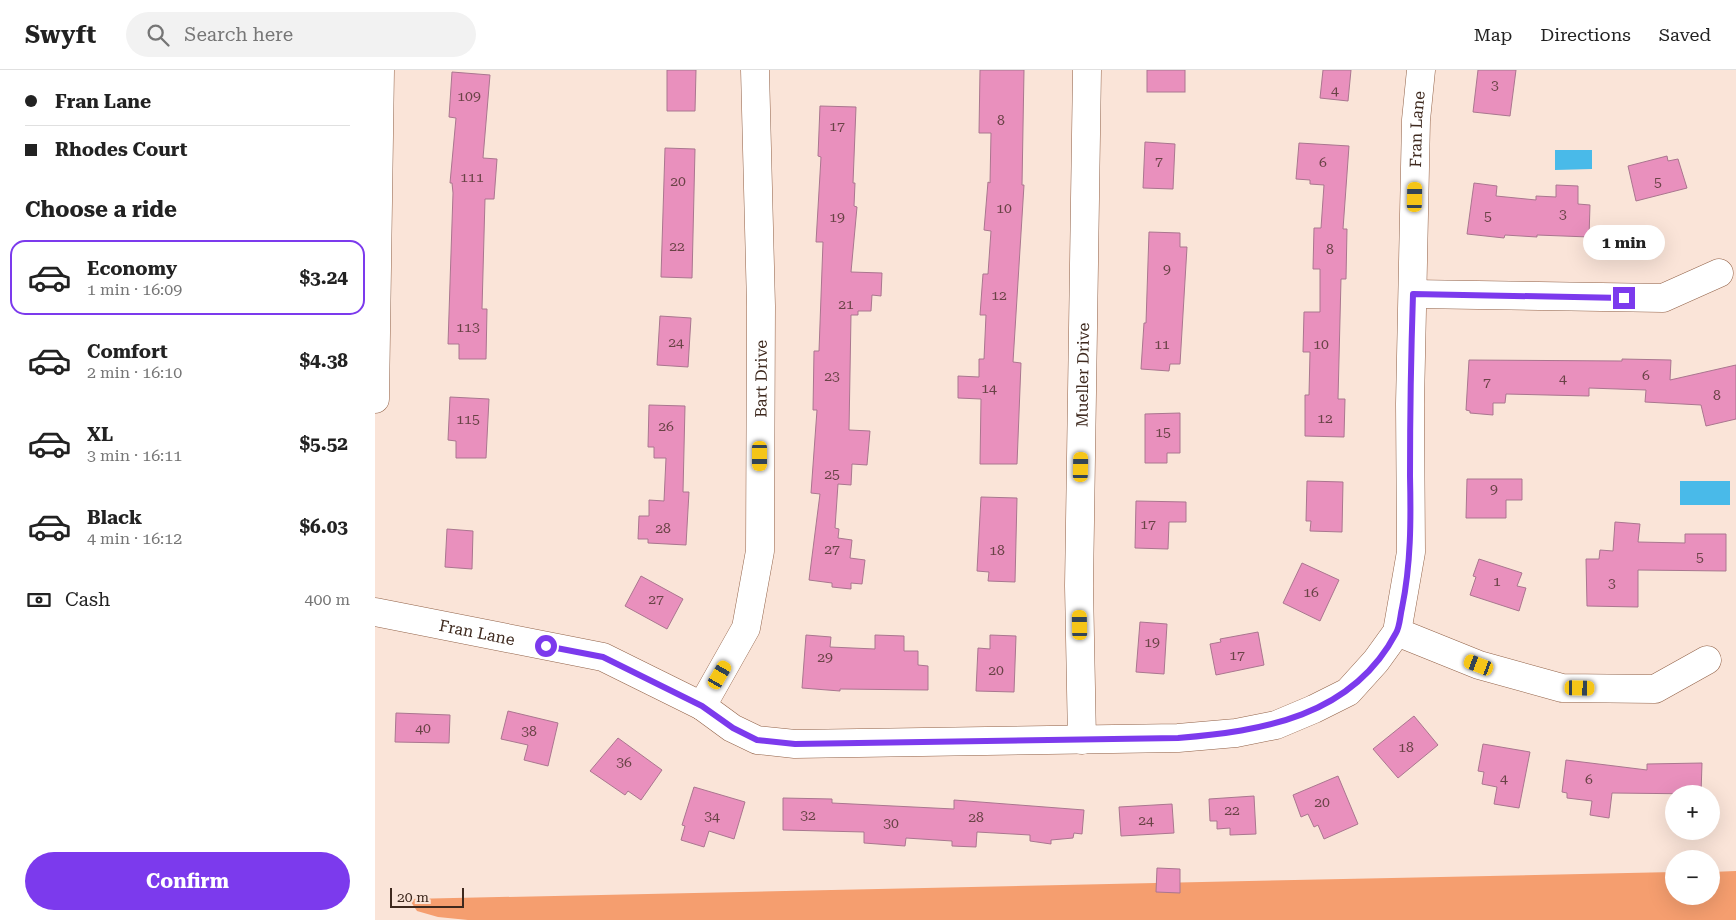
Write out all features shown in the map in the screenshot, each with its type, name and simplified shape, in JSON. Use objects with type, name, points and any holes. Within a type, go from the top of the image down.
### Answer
[{"type":"street","points":[[375,399],[380,70]]},
{"type":"street","name":"Bart Drive","points":[[702,706],[747,628],[760,551],[761,306],[755,70]]},
{"type":"street","name":"Mueller Drive","points":[[1082,740],[1079,586],[1087,70]]},
{"type":"street","name":"Fran Lane","points":[[375,612],[603,657],[702,706],[733,728],[757,740],[795,744],[1082,740],[1207,736],[1236,733],[1276,725],[1347,692],[1376,661],[1397,632],[1411,552],[1410,404],[1416,120],[1421,70]]},
{"type":"street","points":[[1413,294],[1663,298],[1719,274]]},
{"type":"street","points":[[1397,632],[1479,665],[1562,688],[1655,690],[1707,660]]},
{"type":"shaded area","points":[[1736,871],[1736,920],[468,920],[438,917],[417,911],[409,899],[1665,872],[1665,905],[1720,905],[1720,872]]},
{"type":"water","points":[[1555,150],[1592,150],[1592,169],[1555,170]]},
{"type":"water","points":[[1680,481],[1730,481],[1730,505],[1680,505]]},
{"type":"building","points":[[667,70],[696,70],[695,111],[667,111]]},
{"type":"building","points":[[980,70],[1024,70],[1022,185],[1024,185],[1013,362],[1021,363],[1017,464],[980,464],[981,399],[958,398],[958,376],[979,377],[979,359],[984,359],[986,315],[980,315],[983,274],[988,274],[991,231],[984,230],[988,182],[990,183],[991,133],[979,133]]},
{"type":"building","points":[[1147,70],[1185,70],[1185,92],[1147,92]]},
{"type":"building","points":[[1323,70],[1351,70],[1348,101],[1320,98]]},
{"type":"building","points":[[1478,70],[1516,70],[1510,116],[1473,112]]},
{"type":"building","points":[[452,72],[490,75],[483,158],[497,159],[494,199],[485,199],[482,309],[487,309],[486,359],[459,359],[459,344],[448,344],[453,193],[452,183],[450,183],[456,118],[449,117]]},
{"type":"building","points":[[820,106],[856,107],[853,183],[855,183],[854,206],[857,207],[851,272],[882,273],[881,296],[872,295],[871,311],[858,311],[858,315],[851,315],[849,430],[870,431],[867,465],[852,464],[851,485],[838,484],[835,528],[839,529],[838,538],[852,540],[850,558],[865,560],[862,584],[851,583],[851,589],[832,587],[832,583],[809,580],[820,494],[811,493],[817,410],[813,410],[814,351],[819,351],[823,242],[816,242],[821,157],[818,156]]},
{"type":"building","points":[[1145,142],[1175,144],[1173,189],[1143,188]]},
{"type":"building","points":[[1299,143],[1349,146],[1343,229],[1347,229],[1346,279],[1341,279],[1338,399],[1345,399],[1344,437],[1305,436],[1305,395],[1309,395],[1310,352],[1303,352],[1304,312],[1320,312],[1320,269],[1313,269],[1314,228],[1321,228],[1324,185],[1310,184],[1310,180],[1296,179]]},
{"type":"building","points":[[665,148],[695,149],[692,278],[661,277]]},
{"type":"building","points":[[1667,156],[1668,161],[1678,159],[1687,188],[1636,201],[1628,166]]},
{"type":"building","points":[[1474,183],[1497,186],[1496,196],[1536,200],[1536,196],[1556,197],[1556,185],[1578,186],[1578,204],[1590,205],[1589,237],[1505,235],[1504,238],[1467,234]]},
{"type":"building","points":[[1149,232],[1180,233],[1180,247],[1187,247],[1180,364],[1170,364],[1169,371],[1141,369],[1144,323],[1146,323]]},
{"type":"building","points":[[660,316],[691,318],[688,367],[657,365]]},
{"type":"building","points":[[1622,359],[1671,360],[1670,380],[1736,365],[1736,419],[1706,426],[1701,405],[1645,402],[1646,390],[1589,388],[1589,396],[1506,394],[1505,403],[1493,403],[1493,415],[1470,413],[1470,411],[1466,410],[1469,360],[1622,361]]},
{"type":"building","points":[[450,397],[489,399],[486,458],[456,458],[456,441],[448,440]]},
{"type":"building","points":[[649,405],[685,406],[683,492],[689,492],[686,545],[648,543],[648,539],[638,539],[639,516],[649,516],[649,500],[664,501],[666,458],[654,458],[654,447],[648,447]]},
{"type":"building","points":[[1180,413],[1180,453],[1167,453],[1167,463],[1145,463],[1145,414]]},
{"type":"building","points":[[1467,479],[1522,479],[1522,500],[1506,500],[1506,518],[1466,518]]},
{"type":"building","points":[[1307,481],[1343,482],[1342,532],[1310,531],[1311,521],[1306,521]]},
{"type":"building","points":[[981,497],[1017,498],[1015,582],[988,581],[989,572],[977,571]]},
{"type":"building","points":[[1136,501],[1186,502],[1186,522],[1169,522],[1168,549],[1135,548]]},
{"type":"building","points":[[1615,522],[1640,524],[1638,542],[1685,543],[1685,534],[1726,534],[1726,571],[1638,570],[1638,607],[1587,606],[1586,559],[1599,559],[1600,550],[1613,551]]},
{"type":"building","points":[[447,529],[473,531],[472,569],[445,567]]},
{"type":"building","points":[[1479,559],[1522,573],[1517,586],[1526,588],[1519,611],[1470,595],[1476,577],[1473,576]]},
{"type":"building","points":[[1302,563],[1339,580],[1320,621],[1283,603]]},
{"type":"building","points":[[641,576],[683,599],[667,629],[625,606]]},
{"type":"building","points":[[1140,622],[1167,624],[1164,674],[1136,672]]},
{"type":"building","points":[[1258,632],[1264,665],[1216,675],[1210,644],[1221,642],[1220,639]]},
{"type":"building","points":[[806,635],[831,637],[830,647],[875,649],[875,635],[904,636],[904,651],[918,651],[918,665],[928,666],[928,690],[840,689],[840,691],[802,688]]},
{"type":"building","points":[[990,635],[1016,636],[1014,692],[976,691],[978,648],[990,649]]},
{"type":"building","points":[[508,711],[558,723],[548,766],[524,760],[528,745],[501,739]]},
{"type":"building","points":[[396,713],[450,715],[449,743],[395,742]]},
{"type":"building","points":[[1414,716],[1438,745],[1398,778],[1373,749]]},
{"type":"building","points":[[618,738],[662,770],[641,800],[628,791],[625,795],[590,771]]},
{"type":"building","points":[[1483,744],[1530,752],[1519,808],[1494,804],[1497,787],[1482,784],[1484,772],[1478,771]]},
{"type":"building","points":[[1566,760],[1647,770],[1647,764],[1702,763],[1701,785],[1665,785],[1665,794],[1612,793],[1609,818],[1590,815],[1592,801],[1567,798],[1567,793],[1562,792]]},
{"type":"building","points":[[1338,776],[1358,824],[1324,839],[1318,825],[1314,827],[1308,814],[1301,817],[1293,795]]},
{"type":"building","points":[[694,787],[745,802],[734,839],[709,831],[704,847],[681,840],[685,826],[682,825]]},
{"type":"building","points":[[1254,796],[1256,834],[1230,835],[1230,828],[1217,829],[1217,821],[1210,821],[1209,799]]},
{"type":"building","points":[[783,798],[832,799],[832,803],[954,809],[954,800],[1084,810],[1082,834],[1074,833],[1073,838],[1051,840],[1051,844],[1030,841],[1030,835],[977,832],[976,847],[952,846],[952,841],[906,838],[905,846],[864,843],[864,832],[783,830]]},
{"type":"building","points":[[1172,804],[1174,833],[1121,836],[1119,807]]},
{"type":"building","points":[[1157,868],[1180,869],[1180,893],[1156,892]]},
{"type":"route","points":[[546,646],[603,657],[702,706],[733,728],[757,740],[795,744],[1178,738],[1236,733],[1276,725],[1314,710],[1347,692],[1376,661],[1397,632],[1411,552],[1410,404],[1413,294],[1624,298]]}]
